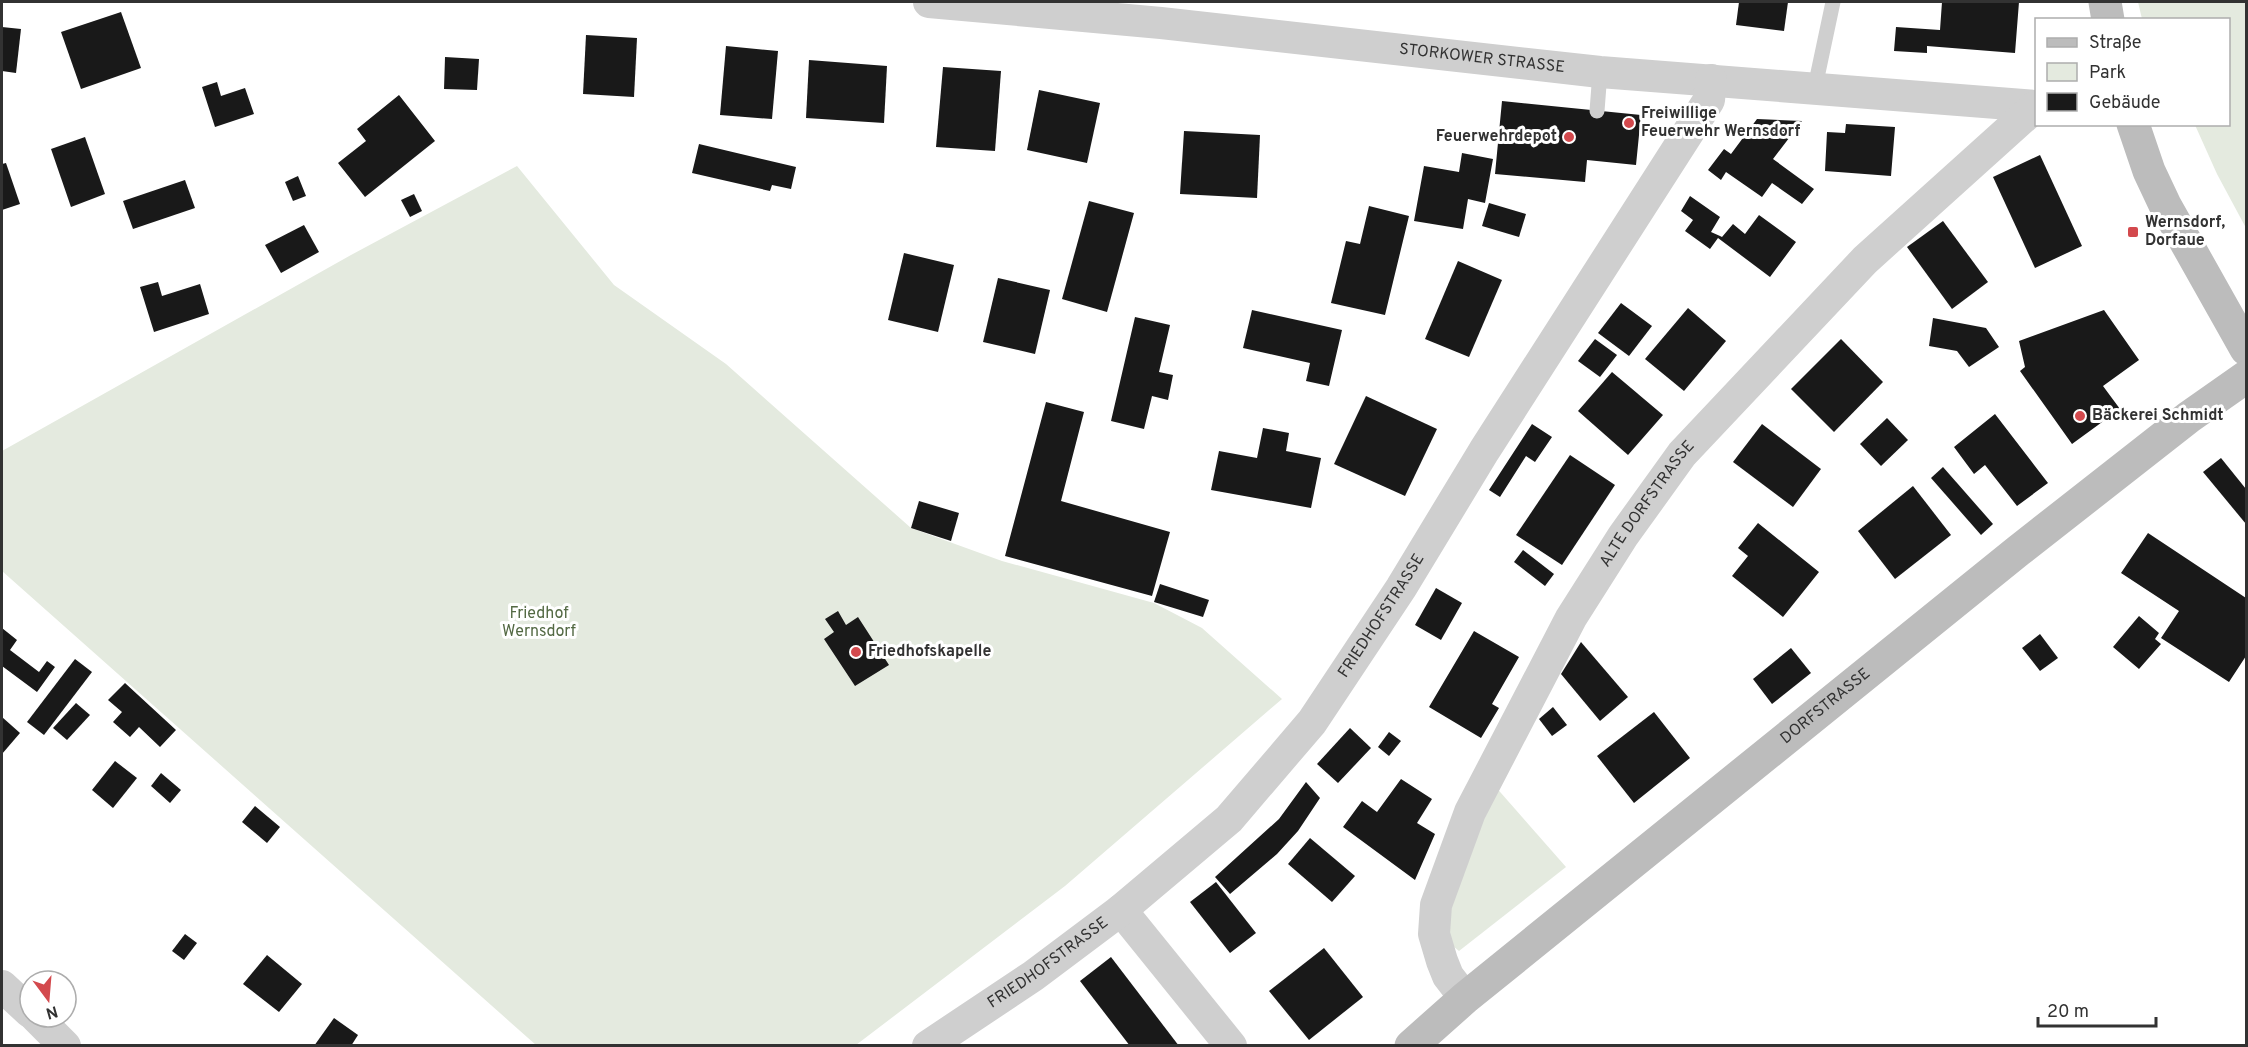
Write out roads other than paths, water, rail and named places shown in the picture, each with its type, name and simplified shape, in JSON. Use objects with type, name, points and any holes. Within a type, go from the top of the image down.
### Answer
[{"type":"main road","points":[[2105,2],[2108,18]]},
{"type":"main road","points":[[2134,126],[2149,171],[2165,205],[2247,349]]},
{"type":"main road","name":"DORFSTRASSE","points":[[1411,1046],[1465,998],[2018,550],[2189,417],[2247,377]]},
{"type":"street","name":"STORKOWER STRASSE","points":[[929,2],[1056,7],[1161,22],[1600,72],[2035,106]]},
{"type":"street","name":"FRIEDHOFSTRASSE","points":[[928,1046],[1033,976],[1121,910],[1229,819],[1312,722],[1401,588],[1484,451],[1709,100],[1711,80]]},
{"type":"street","name":"ALTE DORFSTRASSE","points":[[1465,998],[1448,976],[1442,961],[1434,934],[1436,905],[1470,812],[1571,618],[1623,536],[1682,454],[1865,260],[2035,107]]},
{"type":"street","points":[[1121,910],[1231,1046]]},
{"type":"street","points":[[2,986],[18,1001]]},
{"type":"street","points":[[48,1029],[65,1046]]},
{"type":"lane","points":[[1815,87],[1833,2]]},
{"type":"lane","points":[[1597,111],[1600,72]]},
{"type":"place","name":"Freiwillige Feuerwehr Wernsdorf","points":[[1629,123]]},
{"type":"place","name":"Feuerwehrdepot","points":[[1569,137]]},
{"type":"place","name":"Wernsdorf, Dorfaue","points":[[2133,232]]},
{"type":"place","name":"Bäckerei Schmidt","points":[[2080,416]]},
{"type":"place","name":"Friedhofskapelle","points":[[856,652]]},
{"type":"park label","name":"Friedhof Wernsdorf","points":[[539,623]]}]
